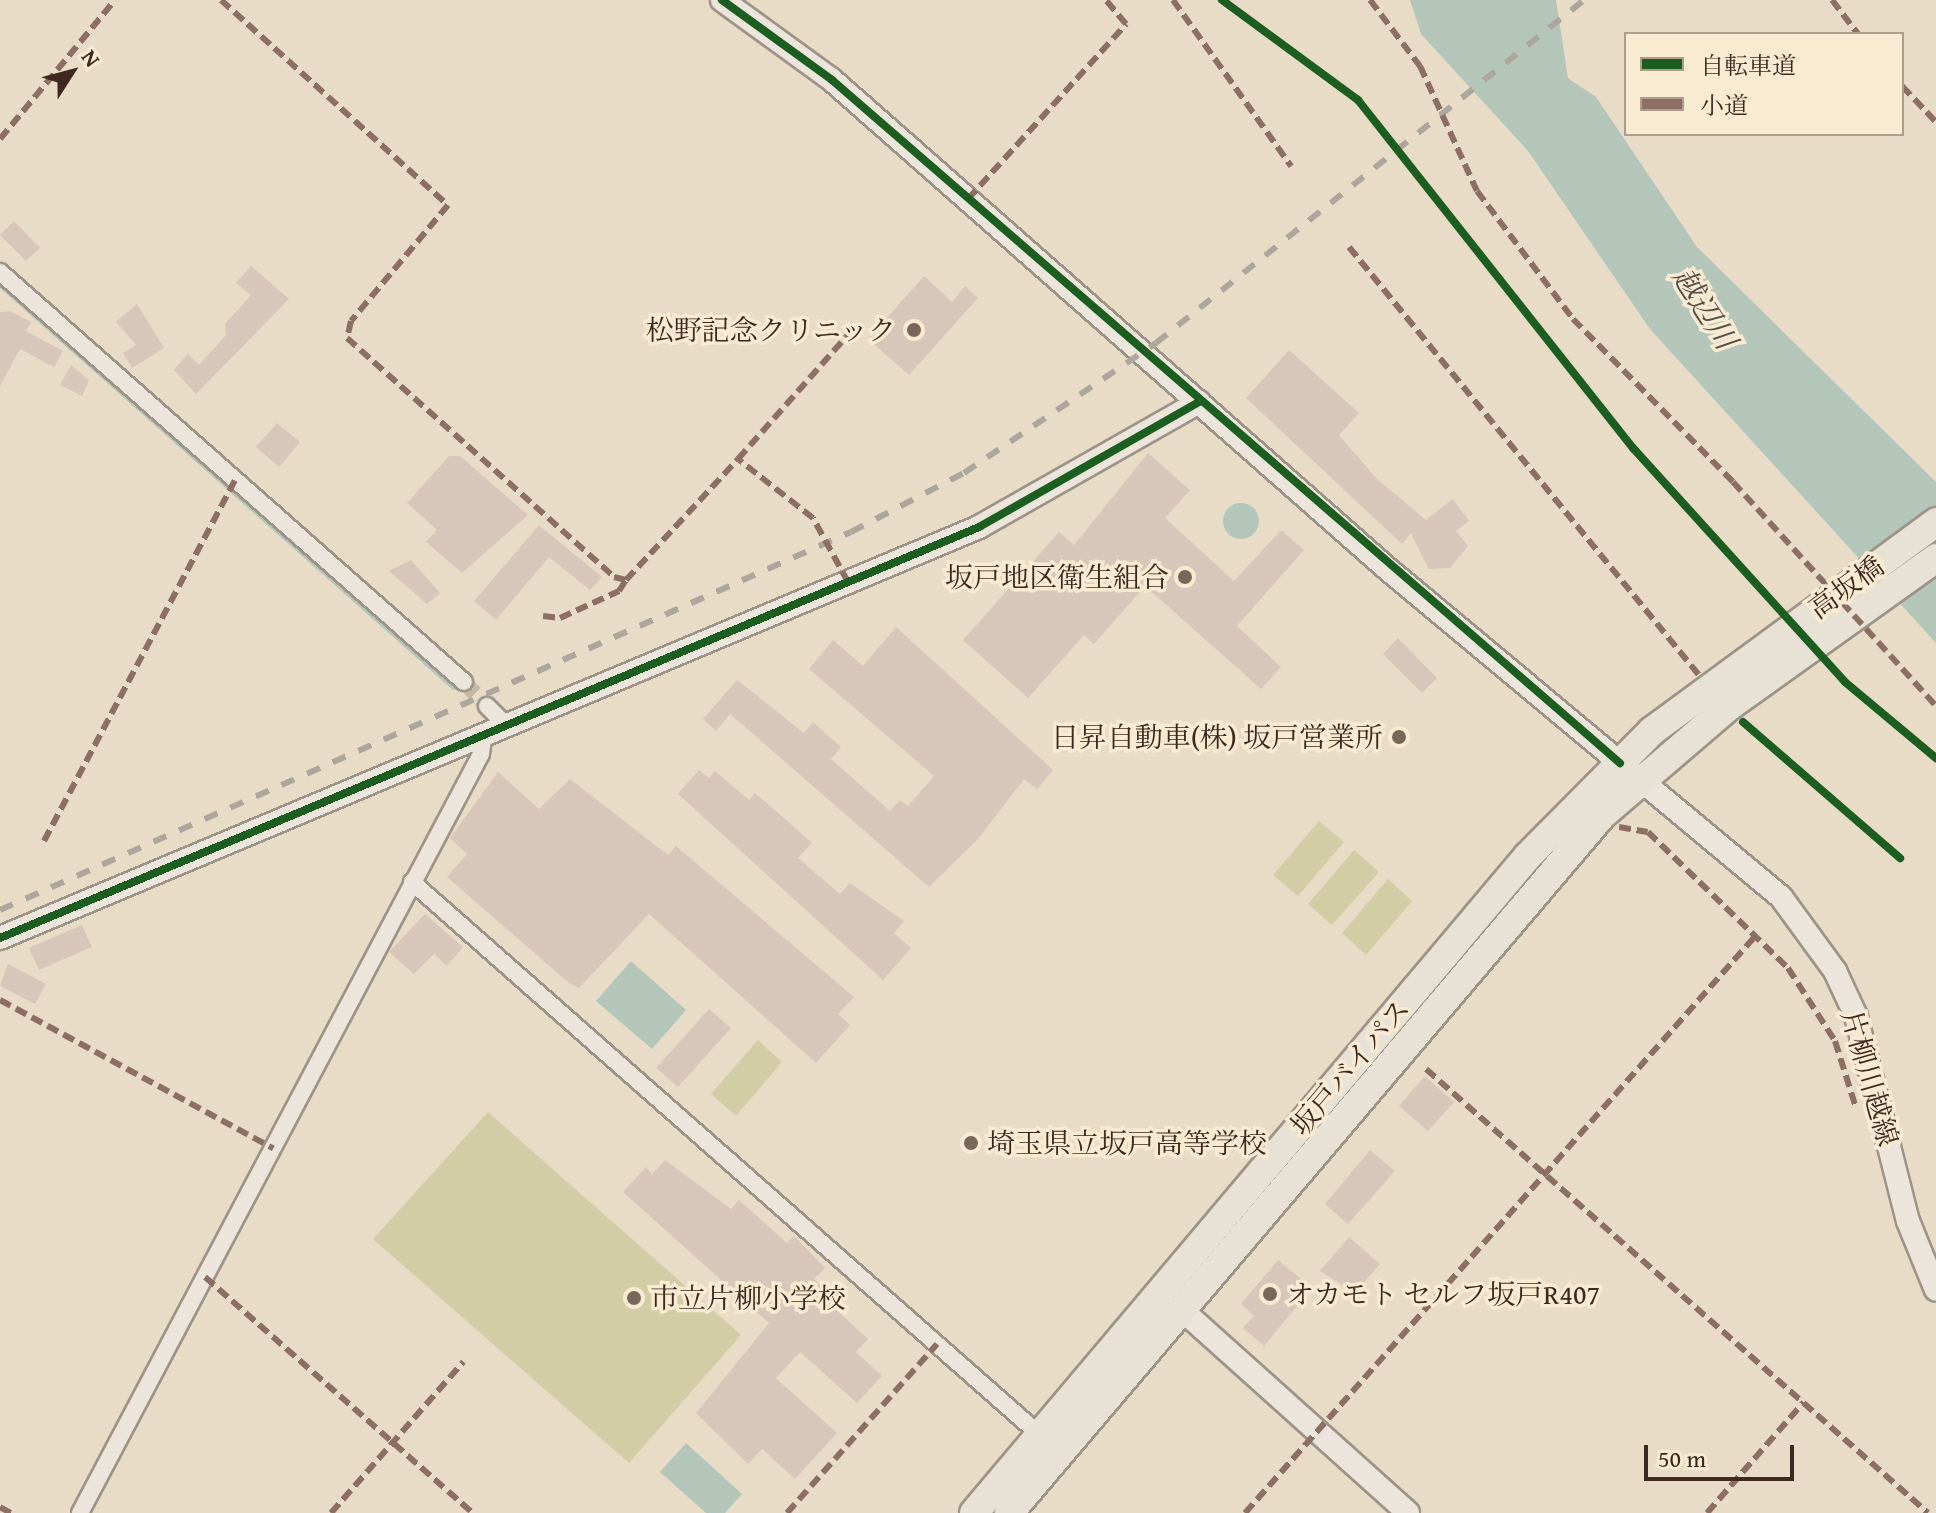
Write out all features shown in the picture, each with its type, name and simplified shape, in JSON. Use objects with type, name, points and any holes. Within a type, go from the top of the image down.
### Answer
[{"type":"highway","name":"高坂橋","points":[[1718,680],[1936,522]]},
{"type":"highway","name":"高坂橋","points":[[1746,695],[1936,558]]},
{"type":"highway","name":"坂戸バイパス","points":[[974,1513],[1501,887],[1630,771],[1718,680]]},
{"type":"highway","name":"坂戸バイパス","points":[[1009,1513],[1630,771],[1746,695]]},
{"type":"street","name":"片柳川越線","points":[[722,0],[791,45],[1199,402],[1630,771],[1752,868],[1835,971],[1865,1044],[1908,1221],[1936,1290]]},
{"type":"street","points":[[0,272],[464,682]]},
{"type":"street","points":[[0,938],[494,728],[979,527],[1199,402]]},
{"type":"street","points":[[80,1513],[481,754],[494,728],[487,706]]},
{"type":"street","points":[[412,882],[1040,1435]]},
{"type":"street","points":[[1181,1309],[1408,1513]]},
{"type":"shaded area","points":[[1319,821],[1344,842],[1298,896],[1273,875]]},
{"type":"shaded area","points":[[1354,850],[1379,872],[1332,925],[1308,904]]},
{"type":"shaded area","points":[[1388,879],[1412,901],[1366,955],[1342,933]]},
{"type":"shaded area","points":[[758,1040],[782,1062],[736,1116],[711,1094]]},
{"type":"shaded area","points":[[488,1112],[741,1335],[629,1463],[373,1239]]},
{"type":"water","name":"越辺川","points":[[1410,0],[1556,0],[1568,78],[1596,97],[1697,247],[1936,482],[1936,643],[1650,329],[1528,151],[1421,34]]},
{"type":"water","points":[[1241,503],[1254,508],[1259,521],[1254,534],[1241,539],[1228,534],[1223,521],[1228,508]]},
{"type":"water","points":[[631,961],[686,1010],[652,1049],[596,1001]]},
{"type":"water","points":[[686,1443],[742,1494],[725,1513],[706,1513],[660,1472]]},
{"type":"building","points":[[14,221],[40,248],[26,261],[0,235]]},
{"type":"building","points":[[251,266],[289,299],[196,394],[174,370],[188,354],[199,365],[226,335],[225,324],[251,295],[236,283]]},
{"type":"building","points":[[924,276],[952,302],[965,286],[978,298],[909,375],[868,339]]},
{"type":"building","points":[[137,304],[164,348],[132,368],[123,353],[136,345],[116,322]]},
{"type":"building","points":[[10,311],[31,322],[26,331],[63,351],[54,367],[20,349],[0,386],[0,312]]},
{"type":"building","points":[[1289,350],[1359,413],[1339,435],[1377,479],[1426,520],[1453,499],[1469,521],[1456,531],[1468,546],[1450,568],[1429,569],[1411,533],[1402,544],[1246,398]]},
{"type":"building","points":[[71,365],[89,380],[82,396],[60,385]]},
{"type":"building","points":[[277,423],[300,442],[279,467],[256,447]]},
{"type":"building","points":[[1148,453],[1190,490],[1165,518],[1234,581],[1281,530],[1304,550],[1237,626],[1281,667],[1261,689],[1145,586],[1094,644],[1084,635],[1028,698],[963,640],[1059,532],[1074,545]]},
{"type":"building","points":[[449,456],[460,456],[528,515],[462,573],[426,542],[437,530],[407,503]]},
{"type":"building","points":[[539,525],[602,577],[590,590],[549,557],[496,620],[474,601]]},
{"type":"building","points":[[411,560],[440,593],[427,604],[389,571]]},
{"type":"building","points":[[896,627],[1053,770],[1037,789],[1024,779],[978,839],[929,887],[730,714],[716,731],[703,719],[737,680],[804,733],[813,722],[841,747],[831,759],[890,811],[900,800],[908,806],[934,776],[809,669],[833,640],[863,666]]},
{"type":"building","points":[[1398,638],[1437,678],[1422,693],[1383,654]]},
{"type":"building","points":[[699,770],[709,778],[715,771],[749,800],[755,793],[784,818],[812,843],[798,858],[840,894],[850,883],[904,921],[894,933],[911,948],[883,980],[678,794]]},
{"type":"building","points":[[498,772],[539,809],[570,779],[668,855],[676,846],[854,997],[838,1014],[850,1025],[816,1063],[649,914],[579,988],[569,983],[447,877],[467,854],[450,838]]},
{"type":"building","points":[[425,914],[463,947],[447,966],[434,954],[414,974],[389,952]]},
{"type":"building","points":[[82,925],[92,947],[39,970],[29,948]]},
{"type":"building","points":[[8,964],[46,984],[35,1004],[0,986]]},
{"type":"building","points":[[709,1009],[731,1028],[678,1087],[656,1068]]},
{"type":"building","points":[[1425,1076],[1454,1102],[1428,1131],[1399,1106]]},
{"type":"building","points":[[1370,1150],[1395,1171],[1348,1224],[1325,1204]]},
{"type":"building","points":[[665,1160],[731,1209],[739,1200],[787,1243],[794,1236],[825,1268],[814,1279],[838,1301],[832,1306],[868,1339],[856,1352],[882,1376],[857,1403],[800,1352],[776,1378],[837,1433],[795,1479],[762,1449],[748,1464],[696,1413],[769,1323],[623,1192],[646,1167],[652,1174]]},
{"type":"building","points":[[1349,1237],[1380,1264],[1355,1293],[1320,1271]]},
{"type":"building","points":[[1278,1260],[1312,1288],[1264,1346],[1243,1328],[1254,1316],[1241,1304]]},
{"type":"waterway","points":[[0,284],[454,687]]},
{"type":"tunnel","points":[[464,682],[487,706]]},
{"type":"railway","points":[[0,910],[851,532],[964,473],[1156,343],[1584,0]]},
{"type":"marked path","points":[[0,139],[115,0]]},
{"type":"marked path","points":[[221,0],[448,205],[351,321],[347,338],[614,577],[626,580],[738,459]]},
{"type":"marked path","points":[[968,199],[1126,24],[1106,0]]},
{"type":"marked path","points":[[1173,0],[1291,166]]},
{"type":"marked path","points":[[1370,0],[1420,66],[1477,191],[1573,319],[1733,482],[1936,706]]},
{"type":"marked path","points":[[1832,0],[1856,32]]},
{"type":"marked path","points":[[1904,88],[1936,122]]},
{"type":"marked path","points":[[1349,247],[1699,675]]},
{"type":"marked path","points":[[848,582],[813,518],[738,459],[852,330]]},
{"type":"marked path","points":[[44,841],[235,481]]},
{"type":"marked path","points":[[543,616],[560,618],[619,591],[626,580]]},
{"type":"marked path","points":[[1619,827],[1648,832],[1788,968],[1835,1041],[1855,1105]]},
{"type":"marked path","points":[[1245,1513],[1757,934]]},
{"type":"marked path","points":[[0,1000],[273,1148]]},
{"type":"marked path","points":[[1426,1069],[1928,1513]]},
{"type":"marked path","points":[[205,1277],[473,1513]]},
{"type":"marked path","points":[[787,1513],[937,1344]]},
{"type":"marked path","points":[[331,1513],[463,1362]]},
{"type":"marked path","points":[[1707,1513],[1804,1402]]},
{"type":"marked path","points":[[0,1507],[11,1513]]},
{"type":"cycle path","points":[[722,0],[832,80],[1620,763]]},
{"type":"cycle path","points":[[1222,0],[1358,100],[1633,448],[1845,682],[1936,758]]},
{"type":"cycle path","points":[[0,938],[979,527],[1199,402]]},
{"type":"cycle path","points":[[1743,722],[1900,858]]},
{"type":"place","name":"松野記念クリニック","points":[[914,330]]},
{"type":"place","name":"坂戸地区衛生組合","points":[[1185,577]]},
{"type":"place","name":"日昇自動車(株) 坂戸営業所","points":[[1399,737]]},
{"type":"place","name":"埼玉県立坂戸高等学校","points":[[971,1143]]},
{"type":"place","name":"オカモト セルフ坂戸R407","points":[[1270,1294]]},
{"type":"place","name":"市立片柳小学校","points":[[634,1298]]}]
